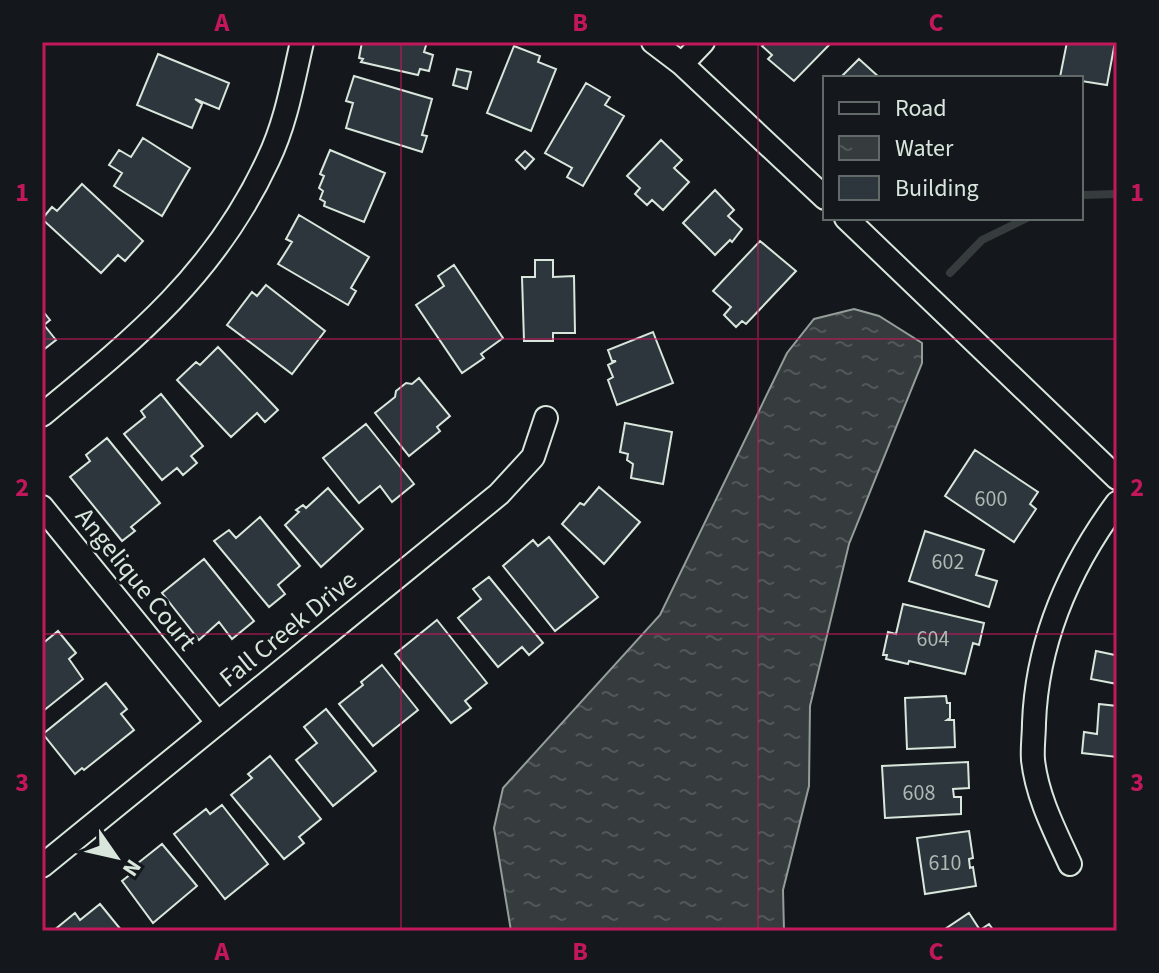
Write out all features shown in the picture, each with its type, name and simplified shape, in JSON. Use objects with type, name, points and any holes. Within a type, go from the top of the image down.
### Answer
[{"type":"street","points":[[42,415],[138,335],[170,305],[209,259],[243,208],[269,158],[288,102],[302,42]]},
{"type":"street","points":[[653,42],[682,64],[823,196]]},
{"type":"street","points":[[682,64],[703,42]]},
{"type":"street","points":[[848,220],[1117,478]]},
{"type":"street","name":"Fall Creek Drive","points":[[42,866],[499,494],[533,457],[546,418]]},
{"type":"street","points":[[1070,864],[1047,814],[1033,760],[1035,696],[1049,631],[1067,582],[1094,534],[1117,503]]},
{"type":"street","name":"Angelique Court","points":[[42,507],[217,722]]},
{"type":"water","points":[[854,309],[879,316],[922,343],[922,363],[849,544],[810,706],[809,786],[783,890],[784,931],[511,931],[494,828],[503,788],[660,615],[787,353],[814,319]]},
{"type":"building","points":[[362,42],[427,42],[424,52],[433,55],[429,71],[420,69],[418,75],[361,62]]},
{"type":"building","points":[[766,42],[831,43],[794,81],[768,59],[772,55],[762,46]]},
{"type":"building","points":[[1067,42],[1115,42],[1107,85],[1083,81],[1083,76],[1060,76]]},
{"type":"building","points":[[514,46],[540,56],[538,62],[556,69],[531,131],[487,113]]},
{"type":"building","points":[[158,54],[229,83],[219,109],[195,99],[202,104],[192,128],[137,105]]},
{"type":"building","points":[[859,59],[878,76],[842,76]]},
{"type":"building","points":[[457,69],[471,72],[467,89],[453,85]]},
{"type":"building","points":[[354,76],[432,99],[422,135],[427,136],[422,152],[346,128],[353,103],[346,101]]},
{"type":"building","points":[[586,83],[610,97],[605,105],[624,116],[583,186],[567,177],[572,168],[545,153]]},
{"type":"building","points":[[143,138],[190,168],[162,216],[114,186],[122,173],[109,165],[119,150],[131,157]]},
{"type":"building","points":[[661,140],[682,160],[674,168],[689,182],[663,210],[652,200],[647,205],[635,194],[640,188],[627,176]]},
{"type":"building","points":[[330,150],[385,173],[364,222],[324,206],[325,202],[320,199],[323,191],[319,188],[324,176],[320,174]]},
{"type":"building","points":[[525,151],[534,159],[525,169],[516,160]]},
{"type":"building","points":[[82,184],[143,241],[125,261],[118,255],[101,273],[42,219],[52,207],[57,211]]},
{"type":"building","points":[[715,190],[734,210],[728,216],[742,229],[732,242],[730,240],[715,255],[683,223]]},
{"type":"building","points":[[299,215],[369,257],[351,288],[356,291],[348,305],[278,264],[292,242],[286,239]]},
{"type":"building","points":[[760,241],[796,271],[746,324],[742,321],[736,327],[724,315],[731,307],[713,291]]},
{"type":"building","points":[[535,260],[553,260],[553,277],[574,276],[575,333],[553,333],[553,341],[524,341],[522,277],[535,277]]},
{"type":"building","points":[[454,265],[503,338],[481,354],[484,358],[462,373],[416,305],[444,286],[438,276]]},
{"type":"building","points":[[266,285],[325,331],[292,374],[227,325],[252,292],[257,296]]},
{"type":"building","points":[[42,310],[50,320],[44,325],[56,340],[42,351]]},
{"type":"building","points":[[653,332],[673,383],[617,405],[608,380],[613,377],[608,365],[616,361],[612,361],[608,350]]},
{"type":"building","points":[[218,347],[278,410],[265,422],[257,413],[231,437],[177,380],[196,362],[200,365]]},
{"type":"building","points":[[419,378],[450,416],[437,427],[440,431],[409,456],[375,413],[395,397],[396,391],[406,383],[412,384]]},
{"type":"building","points":[[161,394],[203,446],[191,456],[197,463],[183,475],[177,468],[162,480],[124,434],[145,417],[141,411]]},
{"type":"building","points":[[625,423],[672,432],[663,484],[631,478],[633,464],[627,460],[628,454],[620,452]]},
{"type":"building","points":[[366,424],[414,484],[392,502],[380,486],[359,503],[323,458]]},
{"type":"building","points":[[107,438],[160,503],[131,527],[135,531],[122,541],[70,477],[90,461],[86,455]]},
{"type":"building","points":[[975,450],[1038,492],[1030,504],[1036,509],[1014,542],[945,496]]},
{"type":"building","points":[[599,487],[640,522],[604,564],[562,524]]},
{"type":"building","points":[[328,488],[363,529],[321,567],[285,525],[299,512],[296,510],[303,505],[306,508]]},
{"type":"building","points":[[260,517],[300,566],[278,585],[285,594],[269,607],[214,541],[229,530],[236,538]]},
{"type":"building","points":[[925,531],[984,550],[976,575],[997,581],[989,607],[909,581]]},
{"type":"building","points":[[549,537],[598,597],[555,631],[503,566],[533,540],[538,546]]},
{"type":"building","points":[[204,559],[254,621],[232,639],[219,622],[199,640],[162,593]]},
{"type":"building","points":[[489,577],[543,643],[529,655],[522,647],[498,667],[458,618],[481,599],[473,589]]},
{"type":"building","points":[[903,604],[984,623],[979,645],[973,643],[965,674],[886,659],[887,655],[883,655],[888,632],[896,634]]},
{"type":"building","points":[[437,620],[487,683],[465,701],[471,708],[451,723],[395,654]]},
{"type":"building","points":[[58,631],[76,653],[69,659],[83,679],[42,712],[42,644]]},
{"type":"building","points":[[1117,635],[1117,684],[1091,679],[1096,651],[1115,655]]},
{"type":"building","points":[[382,665],[418,710],[373,746],[339,704]]},
{"type":"building","points":[[106,683],[127,709],[121,714],[134,730],[75,774],[43,734]]},
{"type":"building","points":[[946,696],[947,703],[950,703],[950,718],[947,720],[954,720],[955,747],[907,749],[905,698]]},
{"type":"building","points":[[1099,704],[1117,706],[1117,757],[1082,753],[1084,732],[1097,734]]},
{"type":"building","points":[[326,709],[376,771],[333,806],[296,760],[317,743],[304,727]]},
{"type":"building","points":[[270,756],[321,819],[299,837],[304,843],[284,859],[231,795],[252,778],[248,774]]},
{"type":"building","points":[[968,762],[969,788],[953,789],[954,797],[961,797],[961,814],[885,818],[882,766]]},
{"type":"building","points":[[222,805],[268,864],[225,899],[174,834],[206,809],[210,814]]},
{"type":"building","points":[[969,831],[973,858],[969,859],[970,868],[973,867],[976,886],[925,894],[917,838]]},
{"type":"building","points":[[162,844],[197,886],[153,923],[122,881],[136,870],[133,867]]},
{"type":"building","points":[[100,904],[122,931],[53,931],[75,913],[80,920]]},
{"type":"building","points":[[969,913],[980,930],[989,924],[994,931],[942,931]]},
{"type":"waterway","points":[[1083,195],[1117,194]]},
{"type":"waterway","points":[[950,273],[982,240],[1023,220]]}]
